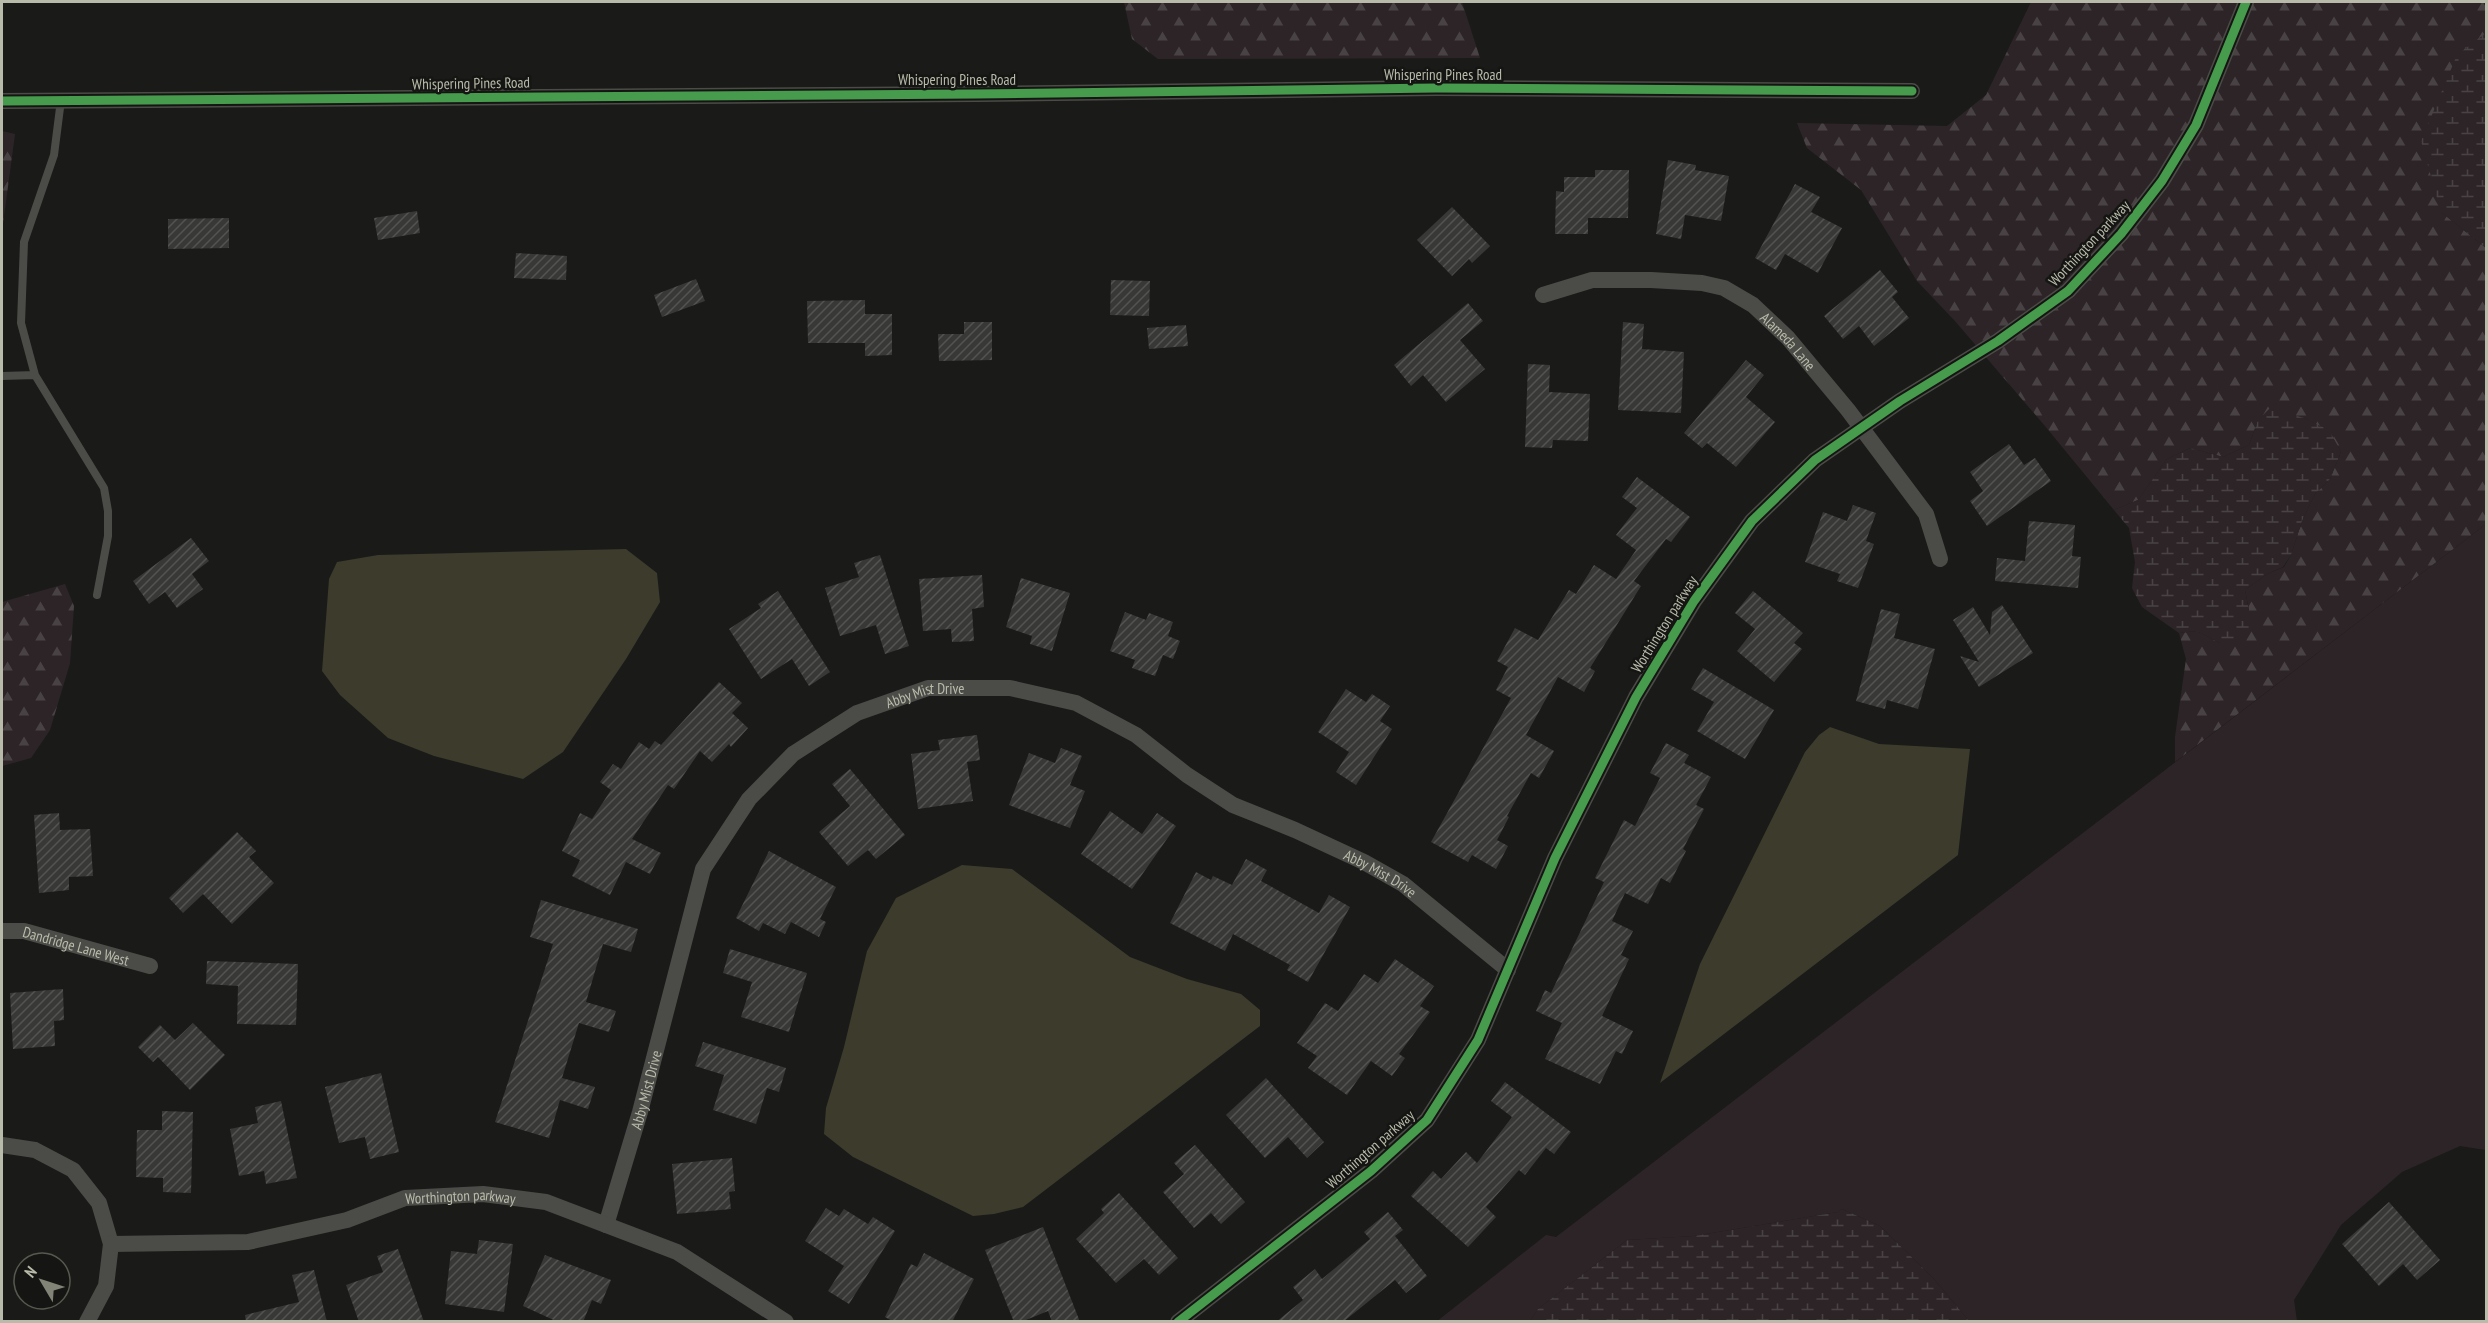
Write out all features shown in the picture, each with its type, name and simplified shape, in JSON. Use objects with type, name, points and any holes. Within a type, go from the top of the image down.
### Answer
[{"type":"street","name":"Worthington parkway","points":[[1178,1322],[1371,1172],[1427,1120],[1478,1040],[1555,858],[1636,697],[1694,601],[1752,521],[1815,460],[1900,401],[1998,341],[2068,291],[2121,234],[2162,181],[2196,125],[2246,2]]},
{"type":"street","name":"Whispering Pines Road","points":[[2,101],[976,94],[1436,88],[1912,91]]},
{"type":"street","name":"Alameda Lane","points":[[1543,295],[1592,280],[1651,280],[1702,283],[1724,288],[1754,305],[1788,338],[1862,428],[1926,514],[1940,559]]},
{"type":"street","name":"Abby Mist Drive","points":[[606,1225],[640,1112],[703,869],[749,799],[793,754],[856,713],[927,688],[1010,688],[1076,703],[1136,735],[1187,775],[1233,805],[1305,834],[1364,862],[1403,884],[1508,970]]},
{"type":"street","name":"Dandridge Lane West","points":[[2,931],[24,931],[150,966]]},
{"type":"street","points":[[2,1145],[35,1150],[73,1170],[99,1203],[111,1244],[106,1286],[87,1322]]},
{"type":"street","name":"Worthington parkway","points":[[111,1244],[248,1242],[347,1220],[405,1198],[483,1194],[546,1202],[677,1252],[786,1322]]},
{"type":"lane","points":[[61,100],[54,155],[24,242],[21,323],[35,375],[104,488],[108,511],[108,536],[97,595]]},
{"type":"lane","points":[[2,376],[35,375]]},
{"type":"green space","points":[[1124,2],[1462,2],[1480,58],[1158,59],[1132,39]]},
{"type":"green space","points":[[2031,2],[2486,2],[2486,33],[2441,212],[2486,248],[2486,524],[2175,762],[2175,737],[2186,659],[2179,633],[2197,631],[2220,643],[2249,610],[2245,590],[2267,574],[2284,567],[2315,494],[2330,479],[2341,452],[2329,431],[2304,418],[2258,420],[2249,445],[2223,457],[2190,448],[2167,459],[2138,500],[2114,510],[1955,321],[1917,281],[1861,190],[1807,148],[1797,123],[1947,126],[1986,95]]},
{"type":"green space","points":[[2486,33],[2486,248],[2441,212],[2421,141],[2457,55]]},
{"type":"green space","points":[[2,131],[15,134],[2,231]]},
{"type":"green space","points":[[2270,408],[2304,418],[2329,430],[2341,452],[2330,479],[2315,494],[2302,521],[2291,555],[2283,567],[2267,574],[2245,590],[2252,626],[2239,642],[2220,643],[2197,631],[2179,633],[2142,607],[2132,588],[2135,562],[2129,528],[2114,510],[2138,500],[2167,459],[2190,448],[2223,457],[2249,445],[2258,420]]},
{"type":"green space","points":[[2486,524],[2486,1150],[2460,1146],[2402,1172],[2341,1225],[2294,1300],[2297,1321],[1969,1321],[1934,1279],[1880,1226],[1842,1209],[1838,1212],[1694,1236],[1627,1240],[1538,1309],[1530,1321],[1436,1322],[1546,1235],[1556,1237]]},
{"type":"green space","points":[[65,584],[74,606],[70,663],[50,730],[31,758],[2,766],[2,602]]},
{"type":"green space","points":[[1842,1209],[1880,1226],[1934,1279],[1969,1321],[1530,1321],[1538,1309],[1627,1240],[1694,1236],[1838,1212]]},
{"type":"shaded area","points":[[626,549],[657,573],[660,602],[626,659],[563,752],[523,779],[434,756],[388,738],[340,695],[322,671],[329,579],[337,562],[378,555]]},
{"type":"shaded area","points":[[1830,727],[1879,744],[1970,749],[1958,855],[1660,1083],[1700,964],[1805,752],[1819,735]]},
{"type":"shaded area","points":[[962,865],[1012,869],[1130,957],[1187,979],[1241,994],[1260,1010],[1260,1026],[1023,1207],[973,1216],[853,1157],[824,1134],[826,1108],[844,1047],[867,951],[896,898]]},
{"type":"building","points":[[1668,160],[1696,165],[1695,170],[1729,176],[1721,221],[1685,215],[1681,239],[1656,234]]},
{"type":"building","points":[[1595,170],[1629,170],[1628,218],[1588,218],[1588,234],[1555,234],[1556,191],[1564,192],[1564,177],[1595,177]]},
{"type":"building","points":[[1795,184],[1820,197],[1811,212],[1842,228],[1818,273],[1785,254],[1776,270],[1755,258]]},
{"type":"building","points":[[1452,207],[1490,246],[1472,263],[1469,259],[1452,276],[1417,240]]},
{"type":"building","points":[[417,211],[420,233],[378,240],[374,218]]},
{"type":"building","points":[[229,218],[229,248],[168,249],[168,219]]},
{"type":"building","points":[[516,253],[567,256],[566,280],[514,278]]},
{"type":"building","points":[[1880,270],[1898,292],[1892,297],[1909,318],[1874,346],[1859,326],[1843,339],[1824,316]]},
{"type":"building","points":[[696,279],[705,301],[662,317],[654,295]]},
{"type":"building","points":[[1111,280],[1150,281],[1149,316],[1110,315]]},
{"type":"building","points":[[865,300],[865,314],[892,314],[892,355],[865,356],[865,343],[808,343],[807,301]]},
{"type":"building","points":[[1468,303],[1483,321],[1460,340],[1485,369],[1446,402],[1423,375],[1411,386],[1394,365]]},
{"type":"building","points":[[964,322],[992,322],[992,360],[939,361],[938,334],[964,334]]},
{"type":"building","points":[[1623,322],[1644,324],[1642,349],[1684,352],[1681,413],[1618,410]]},
{"type":"building","points":[[1186,325],[1188,346],[1149,349],[1147,328]]},
{"type":"building","points":[[1746,360],[1764,375],[1746,397],[1775,422],[1736,467],[1707,443],[1702,448],[1684,433]]},
{"type":"building","points":[[1528,364],[1550,365],[1549,392],[1590,394],[1588,441],[1553,440],[1552,448],[1525,447]]},
{"type":"building","points":[[2009,444],[2024,465],[2035,458],[2051,481],[1987,526],[1970,501],[1983,491],[1970,472]]},
{"type":"building","points":[[1637,477],[1690,517],[1671,542],[1666,539],[1634,581],[1641,586],[1590,668],[1595,671],[1584,692],[1558,677],[1526,735],[1554,751],[1539,778],[1531,773],[1507,816],[1509,817],[1497,840],[1508,846],[1496,869],[1472,855],[1468,862],[1431,842],[1511,698],[1496,690],[1508,667],[1497,661],[1515,628],[1538,640],[1569,590],[1576,594],[1594,565],[1616,579],[1636,550],[1616,535],[1637,508],[1622,497]]},
{"type":"building","points":[[1853,505],[1876,513],[1866,541],[1874,544],[1858,588],[1837,581],[1840,574],[1805,562],[1823,512],[1847,521]]},
{"type":"building","points":[[2029,521],[2075,525],[2072,556],[2081,557],[2078,588],[1995,581],[1997,558],[2025,561]]},
{"type":"building","points":[[191,538],[209,561],[192,574],[203,589],[177,608],[165,592],[149,604],[133,581]]},
{"type":"building","points":[[880,555],[909,646],[885,654],[876,625],[840,636],[825,588],[859,577],[854,563]]},
{"type":"building","points":[[982,575],[984,607],[972,609],[974,641],[952,642],[951,629],[923,631],[919,579]]},
{"type":"building","points":[[1021,578],[1070,593],[1052,651],[1030,644],[1032,636],[1006,627]]},
{"type":"building","points":[[778,591],[830,672],[809,686],[792,659],[761,679],[729,629],[761,608],[758,604]]},
{"type":"building","points":[[1753,591],[1803,633],[1794,643],[1802,649],[1774,682],[1737,651],[1755,629],[1735,613]]},
{"type":"building","points":[[2002,605],[2033,653],[1979,687],[1960,656],[1979,662],[1953,620],[1973,607],[1990,635],[1992,612]]},
{"type":"building","points":[[1881,609],[1900,614],[1894,638],[1935,649],[1918,709],[1887,700],[1885,709],[1856,701]]},
{"type":"building","points":[[1125,612],[1146,620],[1149,613],[1173,622],[1168,636],[1180,641],[1173,659],[1163,655],[1155,676],[1132,668],[1135,660],[1110,651]]},
{"type":"building","points":[[1703,668],[1774,710],[1745,759],[1697,731],[1714,702],[1691,689]]},
{"type":"building","points":[[719,682],[742,703],[732,713],[748,728],[731,747],[729,744],[712,762],[700,751],[674,789],[668,785],[632,839],[661,853],[650,874],[626,862],[610,895],[572,876],[580,860],[562,851],[580,813],[592,819],[611,790],[600,782],[613,764],[621,769],[639,742],[649,749],[655,741],[661,745]]},
{"type":"building","points":[[1346,689],[1366,702],[1372,694],[1390,706],[1380,721],[1392,729],[1356,785],[1336,772],[1349,752],[1318,732]]},
{"type":"building","points":[[977,735],[980,760],[967,762],[973,801],[918,809],[911,754],[940,750],[938,740]]},
{"type":"building","points":[[1666,743],[1689,755],[1684,763],[1711,777],[1696,805],[1704,809],[1683,849],[1686,851],[1670,883],[1661,878],[1648,904],[1625,893],[1612,921],[1633,931],[1621,955],[1629,959],[1602,1016],[1633,1031],[1622,1054],[1616,1051],[1600,1084],[1545,1059],[1562,1023],[1536,1011],[1545,990],[1551,993],[1604,882],[1595,878],[1624,820],[1635,826],[1660,778],[1650,773]]},
{"type":"building","points":[[1061,748],[1082,756],[1070,785],[1085,791],[1070,828],[1009,805],[1029,753],[1055,763]]},
{"type":"building","points":[[850,769],[905,835],[876,859],[868,850],[848,866],[819,832],[850,806],[832,784]]},
{"type":"building","points":[[1110,811],[1142,834],[1157,813],[1176,826],[1132,889],[1081,854]]},
{"type":"building","points":[[59,813],[60,830],[90,829],[93,876],[69,877],[69,890],[39,893],[34,815]]},
{"type":"building","points":[[237,832],[256,851],[249,857],[274,883],[232,924],[203,894],[183,913],[169,898]]},
{"type":"building","points":[[769,851],[836,887],[820,919],[826,922],[819,937],[791,922],[785,934],[763,923],[759,931],[736,918]]},
{"type":"building","points":[[1246,859],[1267,870],[1261,881],[1319,913],[1329,895],[1350,907],[1308,982],[1287,970],[1290,965],[1233,934],[1225,951],[1170,923],[1196,872],[1211,880],[1213,876],[1232,885]]},
{"type":"building","points":[[541,900],[638,929],[631,952],[603,944],[586,1002],[616,1011],[609,1032],[579,1023],[562,1078],[595,1087],[588,1109],[560,1100],[549,1138],[495,1122],[553,944],[530,937]]},
{"type":"building","points":[[730,949],[807,973],[789,1032],[741,1017],[752,982],[723,973]]},
{"type":"building","points":[[1395,959],[1434,986],[1420,1006],[1430,1012],[1399,1054],[1405,1058],[1392,1076],[1371,1061],[1347,1095],[1308,1068],[1317,1056],[1297,1043],[1325,1003],[1338,1011],[1364,974],[1378,983]]},
{"type":"building","points":[[207,961],[298,964],[296,1025],[237,1024],[238,986],[206,984]]},
{"type":"building","points":[[63,989],[64,1020],[54,1021],[55,1046],[13,1049],[10,993]]},
{"type":"building","points":[[193,1023],[225,1055],[190,1090],[158,1057],[153,1062],[138,1047],[160,1025],[175,1040]]},
{"type":"building","points":[[703,1042],[786,1068],[779,1092],[767,1088],[756,1124],[713,1110],[724,1075],[695,1066]]},
{"type":"building","points":[[381,1073],[399,1152],[370,1159],[365,1137],[339,1143],[325,1087]]},
{"type":"building","points":[[1266,1078],[1324,1142],[1307,1158],[1288,1137],[1265,1158],[1226,1115]]},
{"type":"building","points":[[1505,1082],[1571,1132],[1554,1154],[1546,1148],[1525,1175],[1519,1170],[1486,1207],[1496,1217],[1468,1247],[1411,1196],[1433,1171],[1441,1179],[1466,1152],[1477,1163],[1512,1117],[1491,1101]]},
{"type":"building","points":[[281,1101],[297,1178],[266,1184],[264,1171],[239,1176],[230,1129],[258,1123],[255,1107]]},
{"type":"building","points":[[162,1111],[193,1112],[191,1193],[163,1192],[163,1178],[136,1177],[137,1130],[162,1130]]},
{"type":"building","points":[[1195,1145],[1245,1202],[1221,1224],[1211,1213],[1194,1228],[1163,1192],[1184,1174],[1174,1163]]},
{"type":"building","points":[[732,1158],[735,1191],[729,1192],[731,1209],[677,1214],[672,1164]]},
{"type":"building","points":[[1119,1193],[1178,1258],[1159,1275],[1144,1259],[1116,1283],[1076,1239],[1104,1213],[1101,1209]]},
{"type":"building","points":[[2389,1202],[2440,1260],[2417,1280],[2403,1264],[2379,1286],[2342,1244]]},
{"type":"building","points":[[826,1208],[839,1216],[844,1209],[868,1224],[873,1217],[895,1231],[849,1304],[828,1291],[844,1266],[805,1241]]},
{"type":"building","points":[[1388,1212],[1403,1230],[1395,1236],[1427,1276],[1406,1293],[1395,1280],[1343,1322],[1276,1322],[1303,1300],[1293,1287],[1315,1269],[1322,1279],[1370,1239],[1364,1232]]},
{"type":"building","points":[[1043,1227],[1080,1322],[1052,1322],[1048,1311],[1021,1322],[1014,1322],[985,1250]]},
{"type":"building","points":[[479,1240],[513,1244],[504,1312],[445,1304],[451,1251],[477,1254]]},
{"type":"building","points":[[398,1249],[424,1322],[359,1322],[346,1285],[383,1272],[377,1256]]},
{"type":"building","points":[[924,1253],[974,1279],[952,1322],[894,1322],[885,1317],[911,1264],[917,1267]]},
{"type":"building","points":[[545,1255],[611,1280],[601,1304],[592,1300],[583,1322],[558,1322],[523,1306]]},
{"type":"building","points":[[314,1270],[327,1322],[246,1322],[245,1315],[299,1302],[292,1275]]},
{"type":"cycle path","points":[[1178,1322],[1371,1171],[1427,1120],[1478,1040],[1555,858],[1636,697],[1694,601],[1752,521],[1815,460],[1900,401],[1998,341],[2068,291],[2121,234],[2162,181],[2196,125],[2246,2]]},
{"type":"cycle path","points":[[2,101],[976,94],[1436,88],[1912,91]]}]
